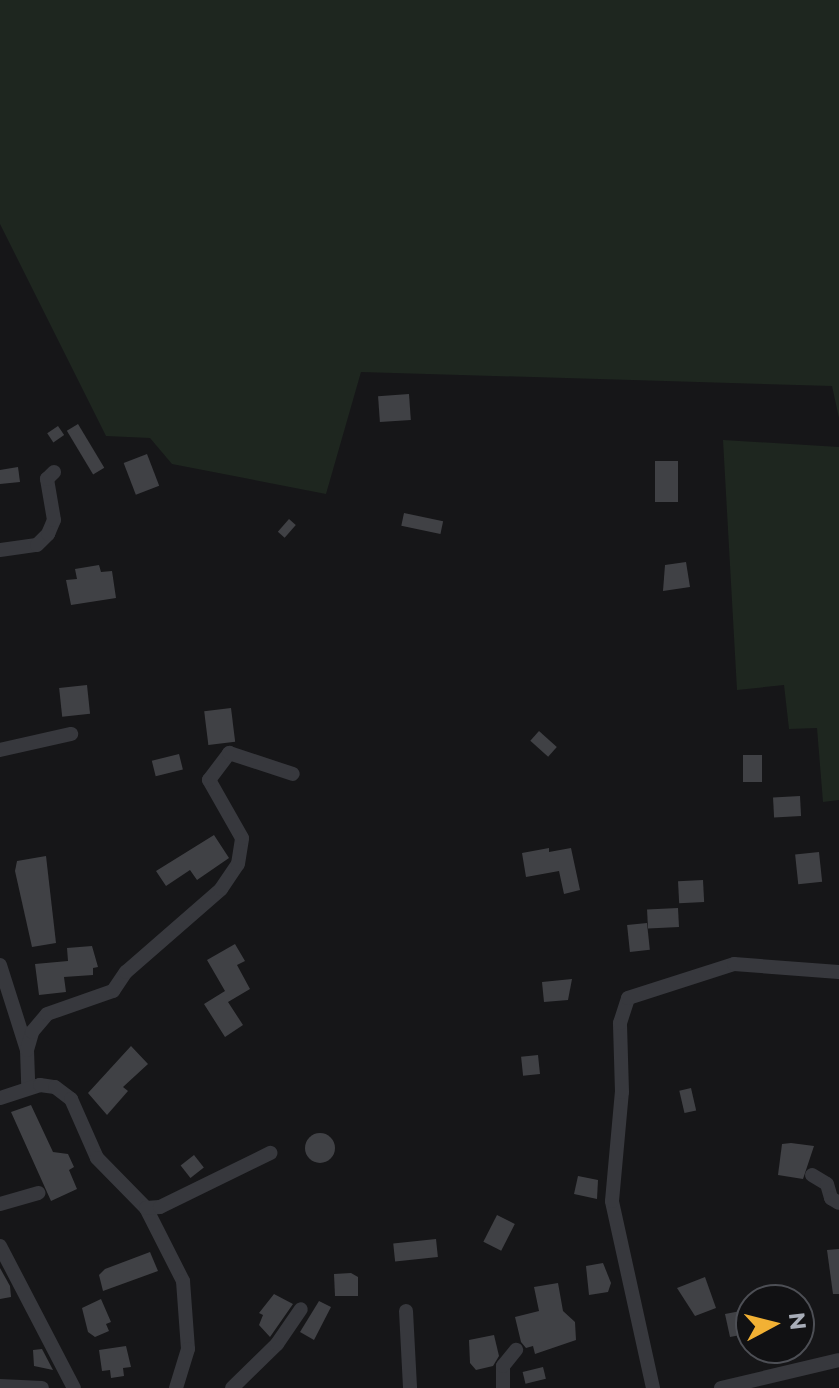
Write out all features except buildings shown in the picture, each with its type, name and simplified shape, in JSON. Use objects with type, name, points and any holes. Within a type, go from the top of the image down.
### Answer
[{"type":"street","points":[[0,550],[37,545],[48,534],[54,520],[47,479],[54,472]]},
{"type":"street","points":[[0,750],[71,734]]},
{"type":"street","points":[[27,1050],[32,1032],[47,1014],[113,991],[126,972],[221,889],[238,864],[242,838],[209,780],[229,753],[293,774]]},
{"type":"street","points":[[653,1388],[612,1201],[622,1092],[620,1023],[628,998],[734,964],[839,972]]},
{"type":"street","points":[[0,965],[27,1050],[28,1088]]},
{"type":"street","points":[[0,1098],[28,1088],[55,1087],[71,1099],[97,1158],[146,1208],[183,1281],[188,1349],[176,1388]]},
{"type":"street","points":[[146,1208],[160,1207],[270,1153]]},
{"type":"street","points":[[812,1175],[827,1184],[831,1198],[839,1203]]},
{"type":"street","points":[[0,1204],[38,1193]]},
{"type":"street","points":[[0,1246],[74,1388]]},
{"type":"street","points":[[232,1388],[277,1344],[301,1309]]},
{"type":"street","points":[[406,1311],[410,1388]]},
{"type":"street","points":[[503,1388],[503,1366],[516,1350]]},
{"type":"street","points":[[721,1388],[839,1360]]},
{"type":"street","points":[[0,1386],[42,1388]]},
{"type":"shaded area","points":[[0,0],[839,0],[839,418],[832,386],[361,372],[326,494],[172,464],[150,438],[106,436],[0,224]]},
{"type":"shaded area","points":[[723,440],[839,447],[839,800],[823,802],[817,728],[789,729],[784,685],[737,690]]}]
